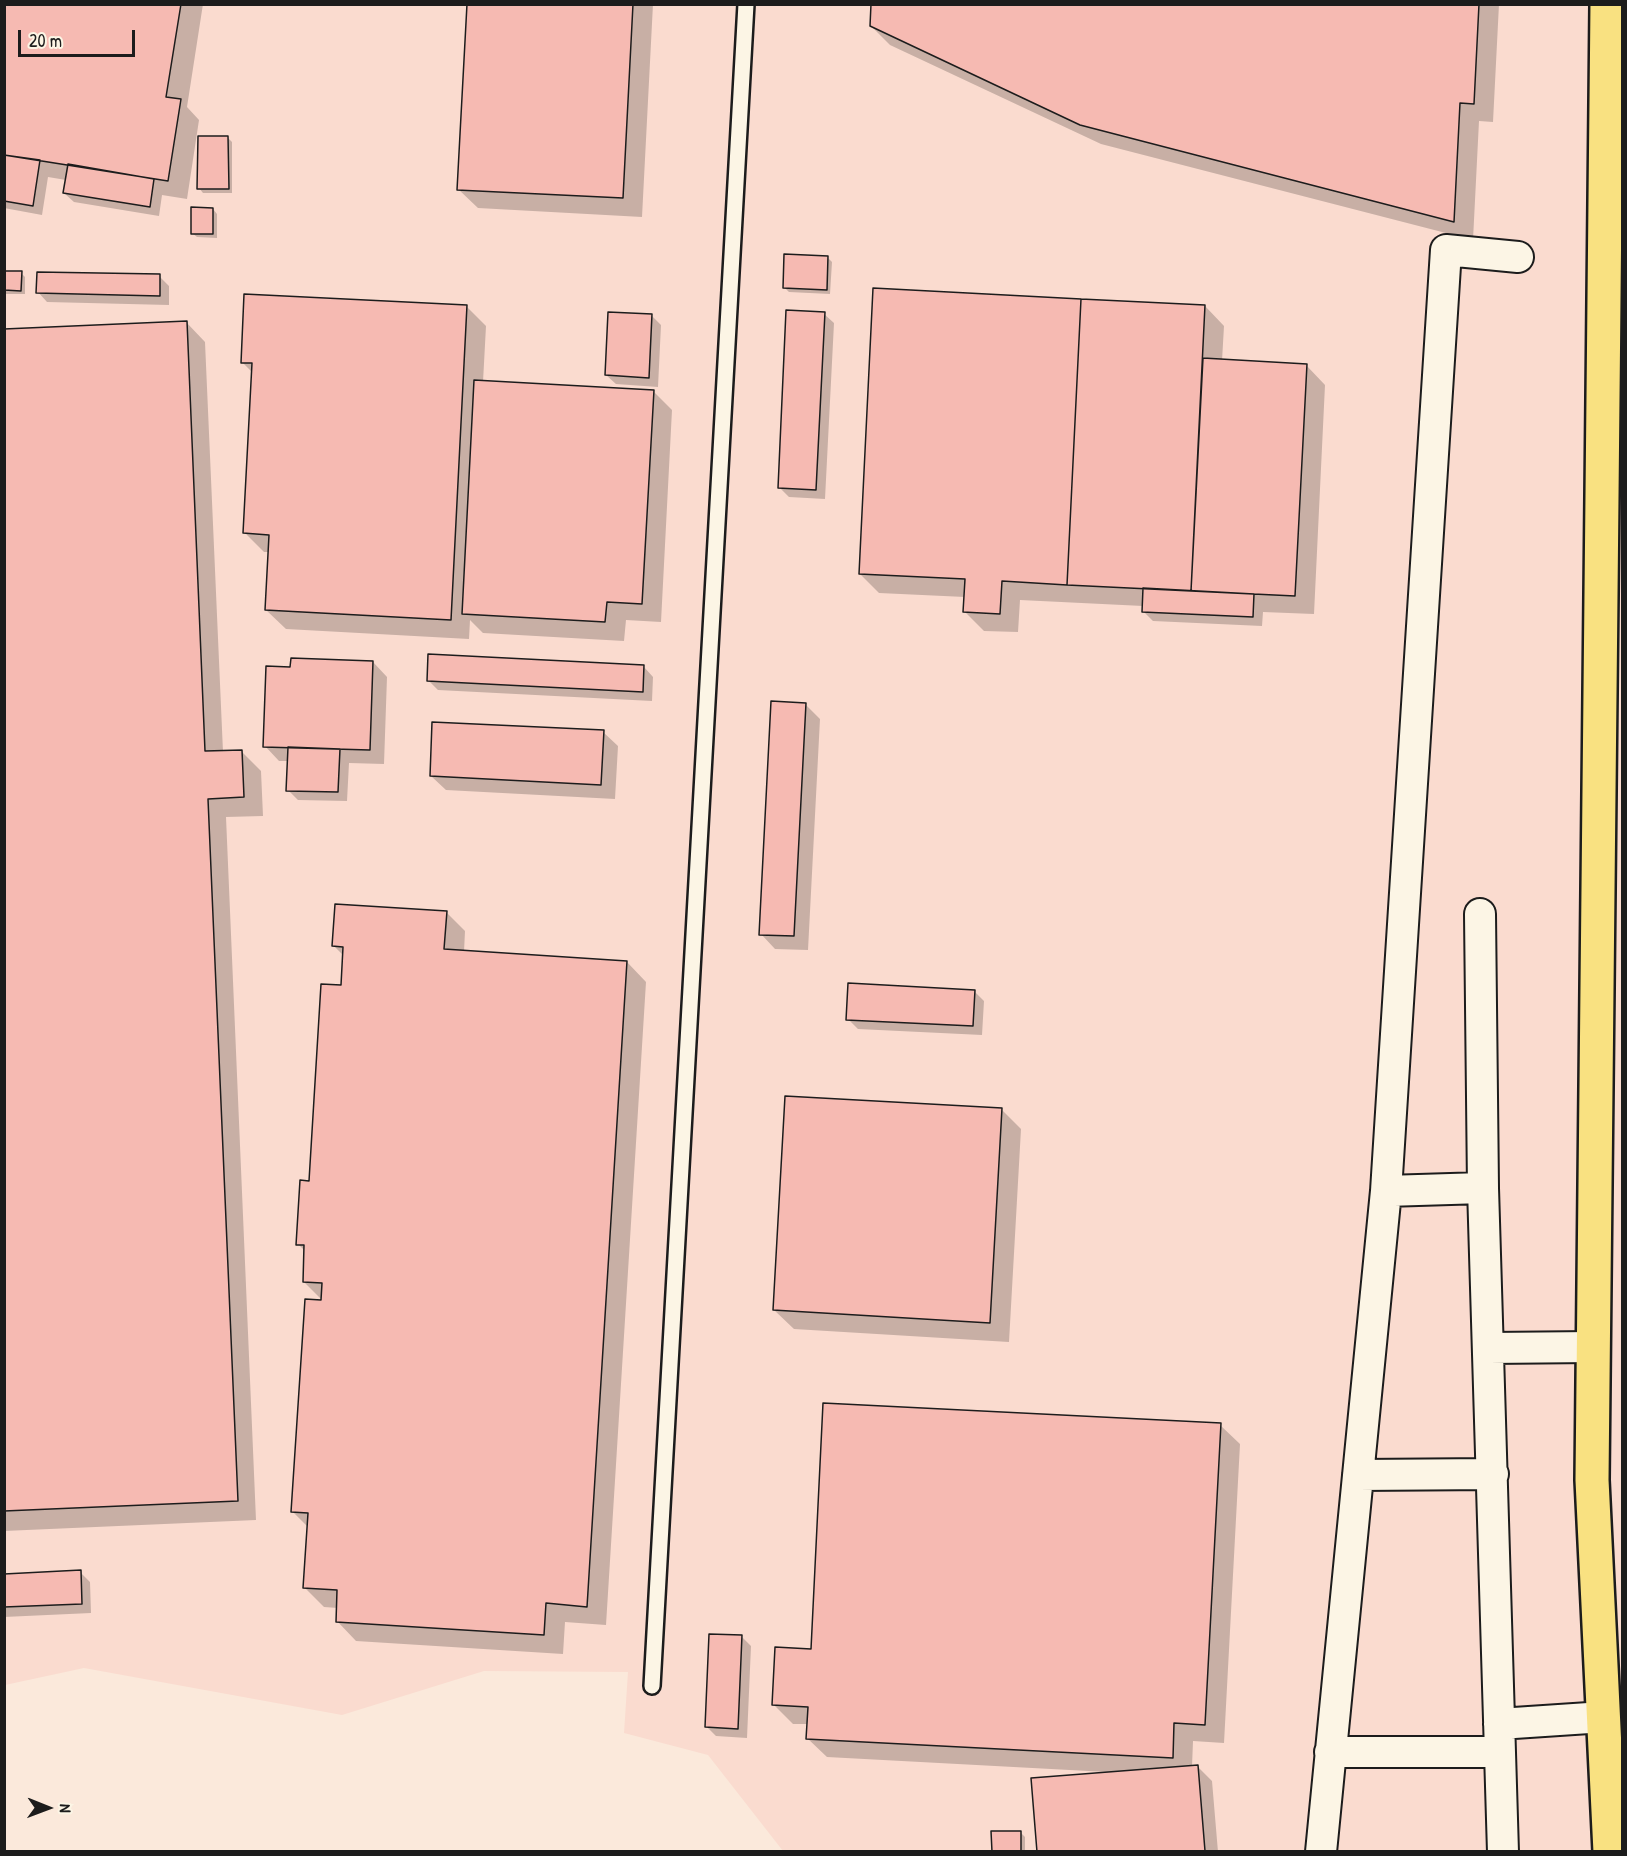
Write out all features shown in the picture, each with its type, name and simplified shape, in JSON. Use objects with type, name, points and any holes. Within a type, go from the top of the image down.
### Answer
[{"type":"main road","points":[[1607,4],[1592,1480],[1610,1851]]},
{"type":"street","points":[[1321,1851],[1386,1191],[1446,250],[1518,257]]},
{"type":"street","points":[[1480,914],[1483,1188],[1503,1851]]},
{"type":"street","points":[[1386,1191],[1483,1188]]},
{"type":"street","points":[[1489,1348],[1593,1347]]},
{"type":"street","points":[[1358,1475],[1493,1474]]},
{"type":"street","points":[[1330,1752],[1500,1738],[1604,1717]]},
{"type":"lane","points":[[652,1686],[746,4]]},
{"type":"shaded area","points":[[5,5],[1622,5],[1622,1851],[783,1851],[708,1755],[624,1733],[628,1672],[484,1671],[342,1715],[84,1668],[5,1685]]},
{"type":"building","points":[[4,4],[181,4],[166,97],[181,99],[168,181],[4,155]]},
{"type":"building","points":[[467,4],[633,4],[623,198],[457,190]]},
{"type":"building","points":[[871,4],[1479,4],[1474,104],[1460,103],[1454,222],[1080,125],[870,26]]},
{"type":"building","points":[[198,136],[228,136],[229,189],[197,189]]},
{"type":"building","points":[[4,155],[40,160],[33,206],[4,201]]},
{"type":"building","points":[[68,164],[154,179],[150,207],[63,193]]},
{"type":"building","points":[[191,207],[213,208],[213,234],[191,234]]},
{"type":"building","points":[[784,254],[828,256],[827,290],[783,288]]},
{"type":"building","points":[[4,271],[22,271],[21,291],[4,290]]},
{"type":"building","points":[[37,272],[160,274],[160,296],[36,293]]},
{"type":"building","points":[[873,288],[1081,299],[1067,585],[1002,581],[1000,614],[963,612],[965,579],[859,574]]},
{"type":"building","points":[[244,294],[467,305],[451,620],[265,610],[269,535],[243,533],[252,363],[241,363]]},
{"type":"building","points":[[1081,299],[1205,305],[1191,591],[1067,585]]},
{"type":"building","points":[[786,310],[825,312],[816,490],[778,488]]},
{"type":"building","points":[[608,312],[652,314],[649,378],[605,375]]},
{"type":"building","points":[[187,321],[205,751],[242,750],[244,797],[208,799],[238,1501],[4,1511],[4,329]]},
{"type":"building","points":[[1203,358],[1307,364],[1295,596],[1191,591]]},
{"type":"building","points":[[474,380],[654,390],[642,604],[607,602],[605,622],[462,614]]},
{"type":"building","points":[[1143,588],[1254,594],[1253,617],[1142,612]]},
{"type":"building","points":[[428,654],[644,665],[643,692],[427,681]]},
{"type":"building","points":[[291,658],[373,661],[370,750],[263,747],[266,666],[290,667]]},
{"type":"building","points":[[771,701],[806,703],[794,936],[759,935]]},
{"type":"building","points":[[432,722],[604,730],[601,785],[430,776]]},
{"type":"building","points":[[288,747],[340,749],[338,792],[286,791]]},
{"type":"building","points":[[335,904],[447,911],[444,949],[627,961],[587,1607],[546,1603],[544,1635],[336,1622],[337,1590],[303,1588],[308,1513],[291,1512],[305,1299],[321,1300],[322,1283],[303,1282],[304,1245],[296,1245],[300,1180],[309,1181],[321,984],[341,985],[343,947],[332,946]]},
{"type":"building","points":[[848,983],[975,990],[973,1026],[846,1020]]},
{"type":"building","points":[[785,1096],[1002,1108],[990,1323],[773,1310]]},
{"type":"building","points":[[823,1403],[1221,1423],[1205,1725],[1174,1723],[1173,1758],[806,1739],[808,1707],[772,1705],[775,1647],[811,1649]]},
{"type":"building","points":[[81,1570],[82,1604],[4,1607],[4,1574]]},
{"type":"building","points":[[709,1634],[742,1635],[738,1729],[705,1727]]},
{"type":"building","points":[[1198,1765],[1205,1851],[1037,1852],[1031,1778]]},
{"type":"building","points":[[991,1831],[1021,1831],[1021,1852],[992,1852]]}]
